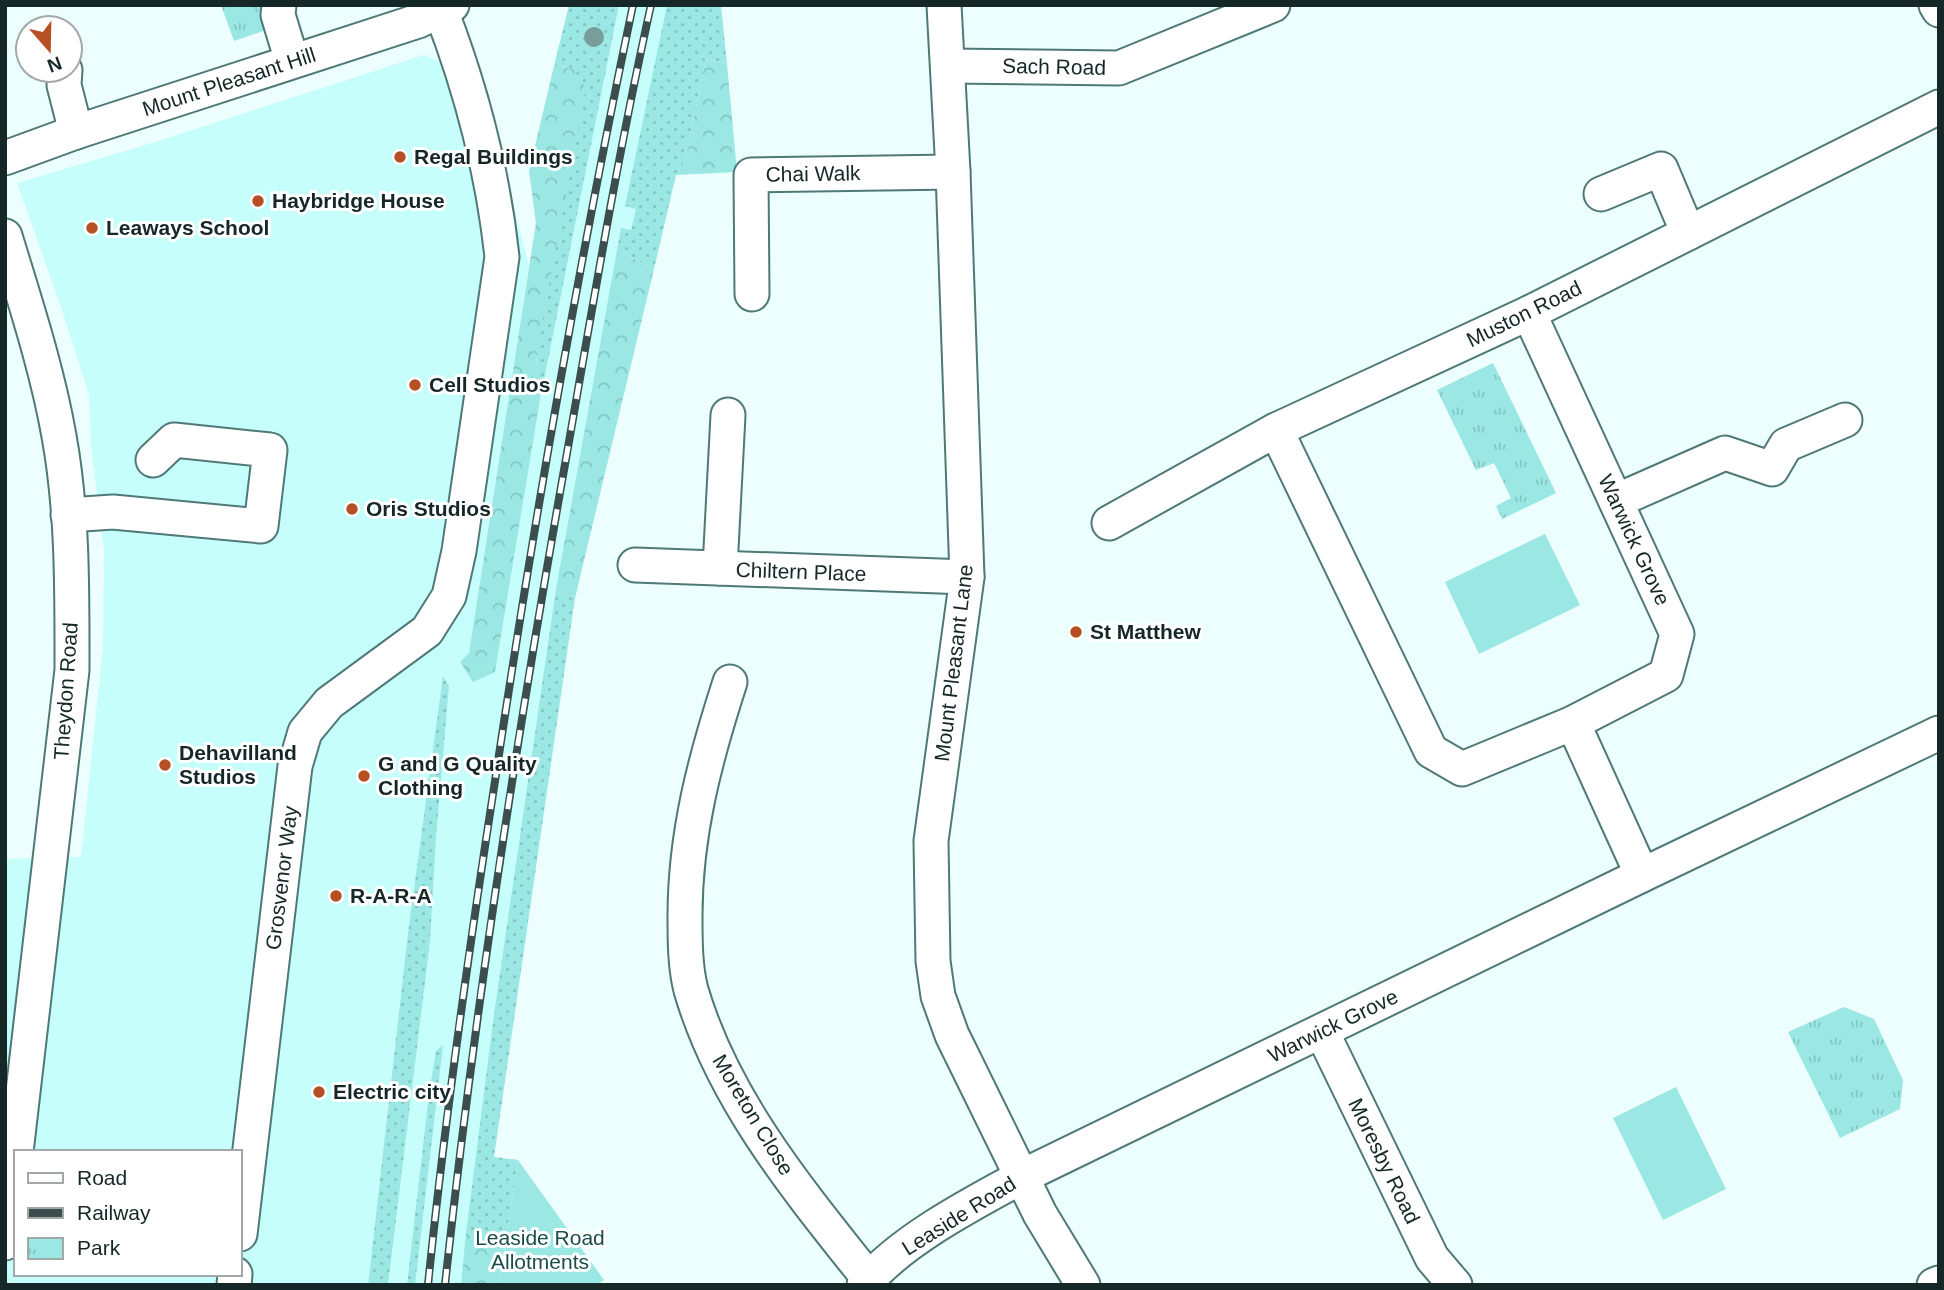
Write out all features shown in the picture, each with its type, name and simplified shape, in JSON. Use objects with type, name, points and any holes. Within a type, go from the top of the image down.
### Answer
[{"type":"street","points":[[279,5],[278,15],[292,61]]},
{"type":"street","name":"Mount Pleasant Lane","points":[[944,5],[953,172],[967,577],[931,841],[933,961],[938,996],[952,1035],[1040,1214],[1083,1285]]},
{"type":"street","name":"Sach Road","points":[[948,66],[1119,68],[1273,5]]},
{"type":"street","points":[[1936,5],[1939,10]]},
{"type":"street","name":"Mount Pleasant Hill","points":[[5,158],[76,132],[418,21],[447,8]]},
{"type":"street","name":"Grosvenor Way","points":[[242,1217],[295,766],[305,732],[329,703],[426,631],[449,596],[459,551],[502,257],[489,169],[450,33],[447,8]]},
{"type":"street","points":[[64,84],[76,132]]},
{"type":"street","name":"Muston Road","points":[[1109,523],[1276,430],[1529,313],[1939,107]]},
{"type":"street","points":[[1601,194],[1661,169],[1689,233]]},
{"type":"street","name":"Chai Walk","points":[[751,294],[751,175],[953,172]]},
{"type":"street","name":"Theydon Road","points":[[5,236],[34,330],[59,437],[68,514],[72,670],[16,1150]]},
{"type":"street","name":"Warwick Grove","points":[[1276,430],[1431,751],[1462,769],[1573,723],[1666,675],[1677,634],[1529,313]]},
{"type":"street","points":[[720,569],[727,415]]},
{"type":"street","points":[[1616,501],[1726,453],[1772,469],[1786,445],[1845,420]]},
{"type":"street","points":[[68,514],[113,512],[261,526],[270,450],[174,440],[153,460]]},
{"type":"street","name":"Chiltern Place","points":[[635,565],[967,577]]},
{"type":"street","name":"Moreton Close","points":[[730,682],[707,753],[688,850],[685,946],[691,988],[712,1050],[746,1110],[800,1192],[866,1282]]},
{"type":"street","points":[[1573,723],[1642,874]]},
{"type":"street","name":"Warwick Grove","points":[[1023,1176],[1642,874],[1939,733]]},
{"type":"street","name":"Moresby Road","points":[[1322,1032],[1426,1246],[1455,1285]]},
{"type":"street","name":"Theydon Road","points":[[5,1243],[14,1169]]},
{"type":"street","name":"Leaside Road","points":[[866,1282],[893,1256],[933,1228],[1023,1176]]},
{"type":"shaded area","points":[[619,5],[667,5],[626,206],[636,208],[631,230],[621,228],[556,589],[495,1007],[461,1285],[388,1285],[430,942],[449,687],[444,677],[408,933],[368,1285],[5,1285],[5,859],[81,857],[103,647],[104,550],[91,445],[89,395],[17,183],[149,144],[424,55],[440,62],[445,80],[477,69],[529,265],[469,654],[460,662],[495,672],[540,400]]},
{"type":"green space","points":[[221,5],[267,5],[269,29],[234,41]]},
{"type":"green space","points":[[569,5],[619,5],[540,400],[536,355],[573,69],[554,66]]},
{"type":"green space","points":[[667,5],[721,5],[727,64],[706,59],[685,161],[676,175],[654,269],[617,250],[621,228],[631,230],[636,209],[625,206]]},
{"type":"green space","points":[[706,59],[727,64],[737,172],[676,175],[685,161]]},
{"type":"green space","points":[[554,66],[573,69],[586,88],[536,355],[540,400],[495,672],[473,682],[460,662],[469,653],[536,223],[529,171]]},
{"type":"green space","points":[[617,250],[654,269],[575,598],[556,589]]},
{"type":"green space","points":[[1493,363],[1556,493],[1502,519],[1496,506],[1511,498],[1494,463],[1476,470],[1437,390]]},
{"type":"green space","points":[[1545,534],[1580,605],[1479,654],[1445,582]]},
{"type":"green space","points":[[556,589],[575,598],[494,1157],[518,1160],[505,1246],[466,1233],[495,1007]]},
{"type":"green space","points":[[443,676],[449,686],[430,942],[388,1285],[368,1285],[408,933]]},
{"type":"green space","points":[[1844,1007],[1874,1019],[1903,1080],[1900,1109],[1840,1138],[1788,1032]]},
{"type":"green space","points":[[443,1045],[415,1285],[407,1285],[429,1094],[436,1051]]},
{"type":"green space","points":[[1676,1087],[1726,1189],[1663,1220],[1613,1118]]},
{"type":"green space","name":"Leaside Road Allotments","points":[[518,1160],[604,1280],[597,1285],[499,1285]]},
{"type":"green space","points":[[466,1233],[505,1246],[499,1285],[461,1285]]},
{"type":"railway","points":[[428,1285],[467,970],[525,586],[576,295],[633,5]]},
{"type":"railway","points":[[445,1285],[470,1076],[515,764],[596,285],[651,5]]},
{"type":"place","name":"Regal Buildings","points":[[400,157]]},
{"type":"place","name":"Haybridge House","points":[[258,201]]},
{"type":"place","name":"Leaways School","points":[[92,228]]},
{"type":"place","name":"Cell Studios","points":[[415,385]]},
{"type":"place","name":"Oris Studios","points":[[352,509]]},
{"type":"place","name":"St Matthew","points":[[1076,632]]},
{"type":"place","name":"Dehavilland Studios","points":[[165,765]]},
{"type":"place","name":"G and G Quality Clothing","points":[[364,776]]},
{"type":"place","name":"R-A-R-A","points":[[336,896]]},
{"type":"place","name":"Electric city","points":[[319,1092]]}]
